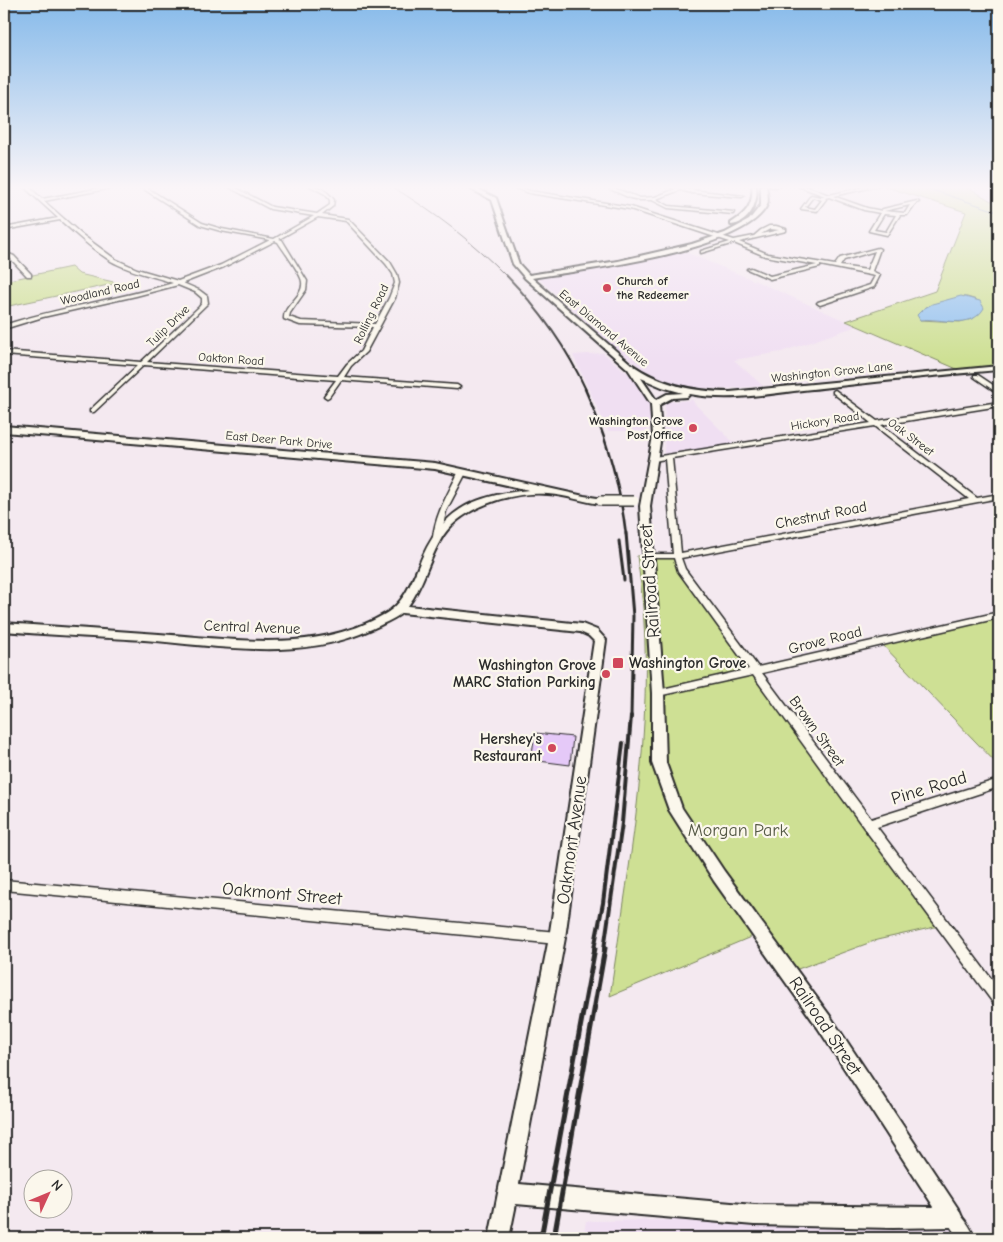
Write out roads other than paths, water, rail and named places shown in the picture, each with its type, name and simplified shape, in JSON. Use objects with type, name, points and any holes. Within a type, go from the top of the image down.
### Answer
[{"type":"street","name":"Tulip Drive","points":[[92,411],[205,303],[205,297],[200,292],[136,271],[114,261],[93,244]]},
{"type":"street","name":"Woodland Road","points":[[4,327],[32,317],[132,296],[176,284],[239,260],[269,244]]},
{"type":"street","points":[[283,244],[306,281],[304,290],[286,314],[286,318],[300,322],[377,326]]},
{"type":"street","name":"Rolling Road","points":[[327,396],[349,365],[363,352],[392,298],[397,282],[395,274],[388,263],[370,244]]},
{"type":"street","name":"East Diamond Avenue","points":[[509,244],[516,264],[525,275],[630,367],[665,386]]},
{"type":"street","points":[[525,275],[661,250],[680,244]]},
{"type":"street","points":[[525,275],[662,254],[697,244]]},
{"type":"street","points":[[703,252],[726,244]]},
{"type":"street","points":[[737,244],[767,255],[872,272],[878,275],[872,286],[868,288],[820,303]]},
{"type":"street","points":[[836,266],[842,258],[878,249],[872,272]]},
{"type":"street","points":[[4,253],[12,257],[29,275]]},
{"type":"street","points":[[749,269],[770,278],[822,264]]},
{"type":"street","name":"Oakton Road","points":[[4,353],[457,387]]},
{"type":"street","points":[[630,367],[654,402]]},
{"type":"street","name":"Washington Grove Lane","points":[[665,386],[708,394],[755,392],[999,368]]},
{"type":"street","points":[[976,376],[999,392]]},
{"type":"street","points":[[654,402],[665,386]]},
{"type":"street","name":"Oak Street","points":[[834,392],[974,500]]},
{"type":"street","points":[[654,402],[670,396],[708,394]]},
{"type":"street","name":"Railroad Street","points":[[654,402],[657,436],[654,459],[640,501],[647,556],[658,693],[659,763],[676,810],[719,876],[824,1022],[952,1217]]},
{"type":"street","name":"Hickory Road","points":[[654,459],[999,404]]},
{"type":"street","name":"East Deer Park Drive","points":[[4,429],[435,466],[601,501],[640,501]]},
{"type":"street","name":"Brown Street","points":[[668,457],[677,556],[681,569],[868,825],[999,999]]},
{"type":"street","points":[[401,609],[414,587],[437,537],[437,527],[441,513],[462,472]]},
{"type":"street","name":"East Deer Park Drive","points":[[437,537],[449,522],[480,502],[516,493],[550,491]]},
{"type":"street","name":"Chestnut Road","points":[[647,556],[677,556],[999,496]]},
{"type":"street","name":"Central Avenue","points":[[4,627],[270,646],[321,642],[352,633],[401,609]]},
{"type":"street","name":"Oakmont Avenue","points":[[401,609],[582,628],[593,633],[600,640],[557,938],[499,1238]]},
{"type":"street","name":"Grove Road","points":[[658,693],[854,646],[999,615]]},
{"type":"street","name":"Pine Road","points":[[868,825],[999,783]]},
{"type":"street","name":"Oakmont Street","points":[[4,885],[557,938]]},
{"type":"street","points":[[507,1192],[754,1215],[893,1218],[952,1217],[968,1238]]},
{"type":"water","points":[[961,296],[980,301],[984,308],[971,319],[955,322],[920,320],[917,315],[932,304]]},
{"type":"railway","points":[[471,244],[507,277]]},
{"type":"railway","points":[[506,275],[551,329],[570,359],[586,390]]},
{"type":"railway","points":[[585,389],[611,460],[620,497],[626,535]]},
{"type":"railway","points":[[626,533],[633,616],[631,717]]},
{"type":"railway","points":[[619,541],[624,580]]},
{"type":"railway","points":[[604,949],[622,823],[631,716]]},
{"type":"railway","points":[[594,949],[603,903],[623,743]]},
{"type":"railway","points":[[541,1238],[595,948]]},
{"type":"railway","points":[[554,1238],[605,948]]},
{"type":"place","name":"Church of the Redeemer","points":[[607,288]]},
{"type":"place","name":"Washington Grove Post Office","points":[[693,428]]},
{"type":"place","name":"Washington Grove","points":[[618,663]]},
{"type":"place","name":"Washington Grove MARC Station Parking","points":[[606,674]]},
{"type":"place","name":"Hershey's Restaurant","points":[[552,748]]},
{"type":"park label","name":"Morgan Park","points":[[738,830]]}]
